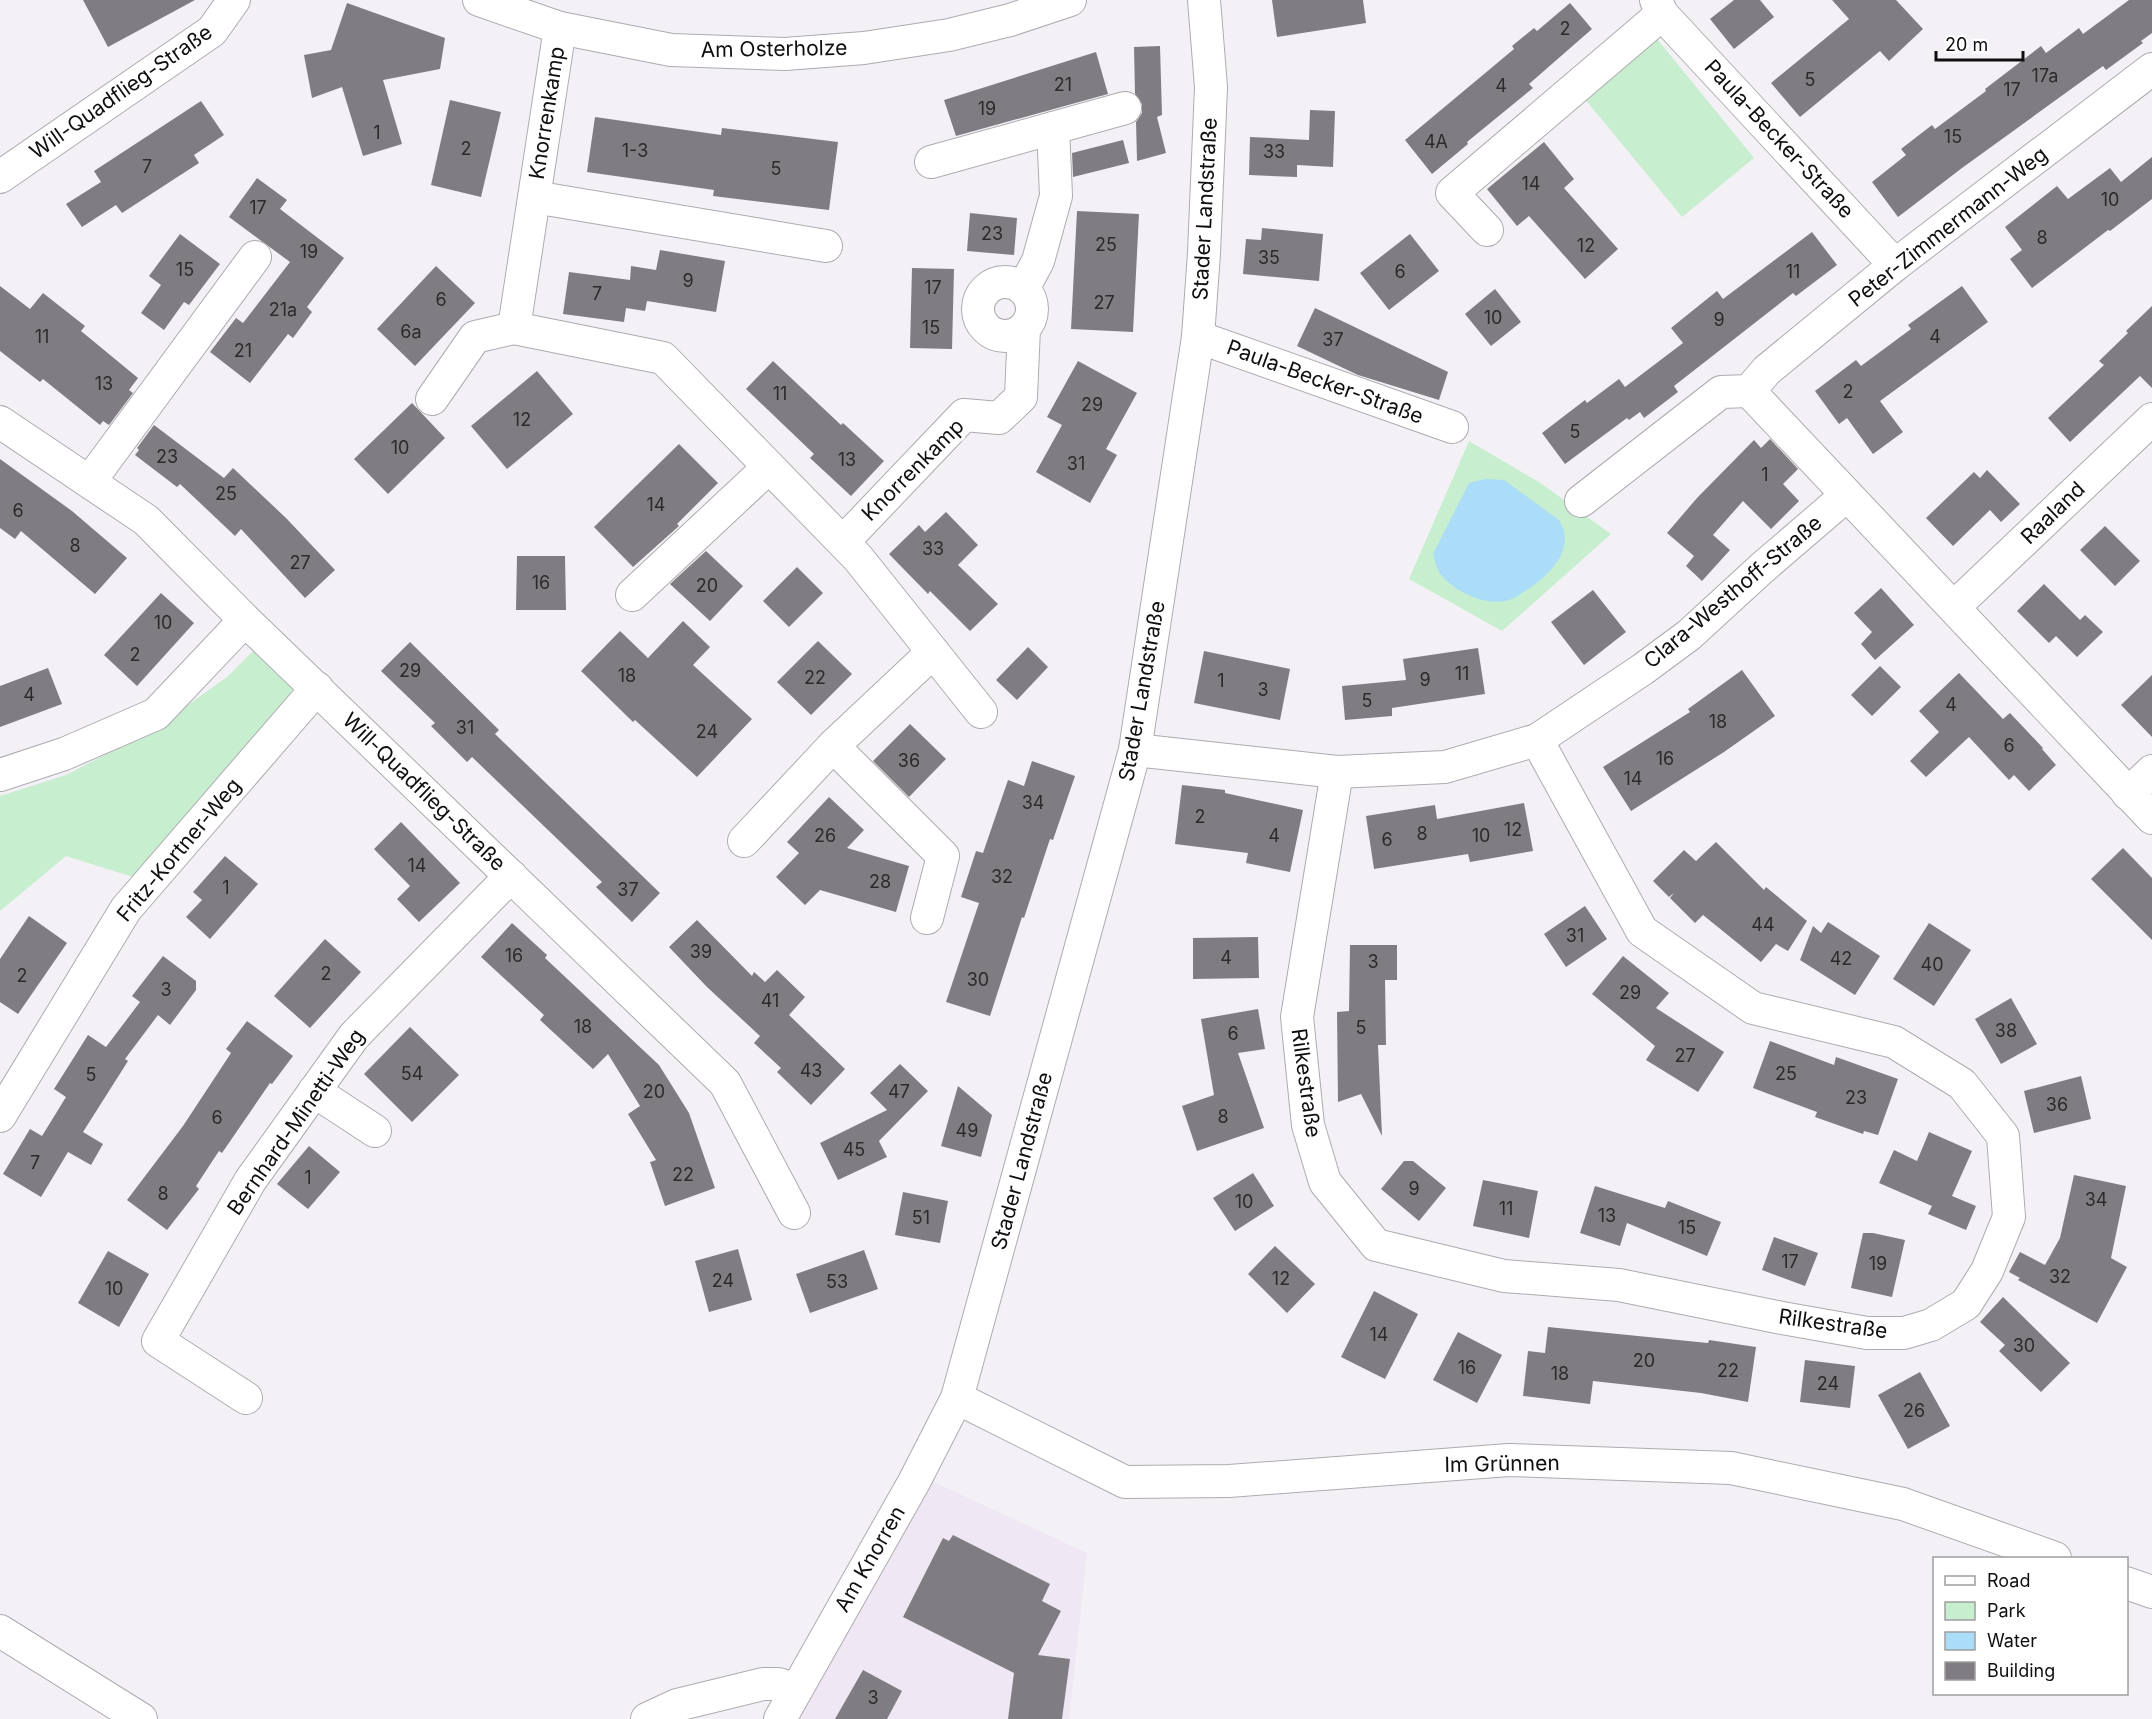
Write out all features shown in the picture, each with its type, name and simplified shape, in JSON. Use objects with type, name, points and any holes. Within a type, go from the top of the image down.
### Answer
[{"type":"street","name":"Will-Quadflieg-Straße","points":[[0,177],[212,31],[234,0]]},
{"type":"street","name":"Am Osterholze","points":[[478,0],[560,28],[671,50],[785,54],[864,48],[949,35],[1010,20],[1070,0]]},
{"type":"street","name":"Stader Landstraße","points":[[957,1398],[1136,750],[1198,337],[1211,87],[1204,0]]},
{"type":"street","name":"Paula-Becker-Straße","points":[[1486,230],[1452,193],[1659,7],[1895,265]]},
{"type":"street","name":"Knorrenkamp","points":[[513,328],[560,28]]},
{"type":"street","name":"Peter-Zimmermann-Weg","points":[[1749,391],[1767,370],[1895,265],[2152,69]]},
{"type":"street","points":[[931,162],[1125,108]]},
{"type":"street","points":[[1024,328],[1008,336],[991,332],[984,326],[978,310],[983,293],[998,283],[1007,282],[1023,289],[1038,261],[1056,196],[1053,128]]},
{"type":"street","name":"Knorrenkamp","points":[[534,197],[826,246]]},
{"type":"street","points":[[90,481],[255,257]]},
{"type":"street","name":"Knorrenkamp","points":[[843,542],[964,415],[999,418],[1021,397],[1024,328],[1031,313],[1029,296],[1023,289]]},
{"type":"street","points":[[432,399],[475,337],[513,328],[663,358],[858,558],[981,712]]},
{"type":"street","name":"Paula-Becker-Straße","points":[[1198,337],[1452,427]]},
{"type":"street","points":[[1581,501],[1721,392],[1749,391],[2152,818]]},
{"type":"street","name":"Raaland","points":[[1954,608],[2152,419]]},
{"type":"street","name":"Will-Quadflieg-Straße","points":[[0,422],[146,520],[245,620],[725,1083],[794,1213]]},
{"type":"street","points":[[632,595],[769,467]]},
{"type":"street","name":"Clara-Westhoff-Straße","points":[[1136,750],[1337,772],[1445,767],[1537,740],[1643,669],[1689,634],[1847,495]]},
{"type":"street","points":[[0,776],[64,754],[156,714],[245,620]]},
{"type":"street","points":[[744,841],[833,746],[933,652]]},
{"type":"street","name":"Fritz-Kortner-Weg","points":[[0,1116],[126,909],[317,688]]},
{"type":"street","name":"Rilkestraße","points":[[1337,772],[1297,1017],[1308,1125],[1325,1182],[1376,1245],[1504,1276],[1619,1285],[1867,1333],[1904,1333],[1930,1325],[1966,1304],[1987,1271],[2008,1218],[2003,1136],[1962,1084],[1894,1042],[1754,1008],[1642,931],[1537,740]]},
{"type":"street","points":[[833,746],[943,856],[927,918]]},
{"type":"street","points":[[2128,794],[2152,771]]},
{"type":"street","name":"Bernhard-Minetti-Weg","points":[[246,1398],[158,1341],[250,1181],[354,1036],[511,876]]},
{"type":"street","points":[[314,1091],[375,1131]]},
{"type":"street","name":"Im Grünnen","points":[[957,1398],[1125,1482],[1229,1481],[1509,1460],[1731,1468],[1903,1504],[2052,1557]]},
{"type":"street","name":"Am Knorren","points":[[780,1719],[914,1482],[957,1398]]},
{"type":"street","points":[[2128,1583],[2152,1592]]},
{"type":"street","points":[[0,1631],[141,1719]]},
{"type":"street","points":[[647,1719],[677,1705],[762,1684],[778,1684],[796,1690]]},
{"type":"shaded area","points":[[923,1477],[1087,1553],[1069,1719],[789,1719]]},
{"type":"green space","points":[[1653,34],[1754,158],[1682,217],[1580,93]]},
{"type":"green space","points":[[1469,441],[1539,482],[1611,534],[1502,631],[1409,579]]},
{"type":"green space","points":[[252,652],[263,653],[294,684],[282,717],[136,878],[66,856],[0,911],[0,796],[66,775],[153,730],[227,677]]},
{"type":"water","points":[[1485,479],[1504,480],[1559,520],[1564,531],[1565,541],[1558,561],[1543,578],[1511,600],[1488,601],[1462,592],[1440,574],[1433,554],[1469,483]]},
{"type":"building","points":[[83,0],[195,0],[108,47]]},
{"type":"building","points":[[1272,0],[1363,0],[1366,23],[1277,37]]},
{"type":"building","points":[[1734,0],[1760,0],[1774,17],[1734,49],[1710,19]]},
{"type":"building","points":[[1832,0],[1896,0],[1923,29],[1889,61],[1880,51],[1800,117],[1771,83],[1849,19]]},
{"type":"building","points":[[2129,0],[2152,0],[2152,33],[2141,41],[2143,43],[2106,70],[2103,66],[1898,217],[1872,182],[1906,155],[1901,149],[1932,125],[1935,129],[2041,46],[2046,53],[2079,28],[2083,34]]},
{"type":"building","points":[[347,3],[445,38],[440,69],[383,80],[402,144],[363,156],[342,87],[312,98],[304,55],[331,50]]},
{"type":"building","points":[[1570,3],[1592,29],[1529,84],[1533,88],[1432,174],[1405,140],[1514,49],[1512,46],[1534,28],[1537,31]]},
{"type":"building","points":[[1160,46],[1162,115],[1157,117],[1166,153],[1137,161],[1136,122],[1142,113],[1142,104],[1135,94],[1134,47]]},
{"type":"building","points":[[1096,52],[1108,94],[956,136],[944,100]]},
{"type":"building","points":[[450,100],[501,112],[481,197],[431,185]]},
{"type":"building","points":[[201,101],[224,135],[194,155],[199,163],[122,213],[116,205],[82,227],[66,204],[101,182],[94,171]]},
{"type":"building","points":[[1310,110],[1335,111],[1333,167],[1297,165],[1297,177],[1249,175],[1250,137],[1309,140]]},
{"type":"building","points":[[595,117],[721,135],[722,128],[838,142],[829,210],[713,196],[714,190],[587,172]]},
{"type":"building","points":[[1123,140],[1129,163],[1073,177],[1072,153]]},
{"type":"building","points":[[1544,142],[1574,179],[1564,188],[1618,249],[1585,279],[1529,216],[1517,226],[1487,189]]},
{"type":"building","points":[[2152,157],[2152,199],[2032,288],[2010,259],[2022,250],[2005,227],[2057,186],[2068,199],[2110,168],[2121,182]]},
{"type":"building","points":[[257,178],[287,200],[280,209],[344,258],[307,307],[312,312],[293,338],[288,334],[250,383],[210,352],[236,318],[243,323],[290,262],[229,217]]},
{"type":"building","points":[[1077,211],[1139,214],[1133,332],[1071,329]]},
{"type":"building","points":[[970,213],[1017,218],[1014,255],[967,251]]},
{"type":"building","points":[[1262,228],[1323,234],[1319,281],[1243,274],[1246,239],[1261,240]]},
{"type":"building","points":[[1812,232],[1837,265],[1796,296],[1793,293],[1674,386],[1678,392],[1644,418],[1640,412],[1629,420],[1627,418],[1565,464],[1542,433],[1585,400],[1587,403],[1619,379],[1625,387],[1683,343],[1671,328],[1717,291],[1723,299]]},
{"type":"building","points":[[180,234],[220,264],[189,305],[184,302],[164,330],[141,313],[161,285],[149,276]]},
{"type":"building","points":[[1410,234],[1439,271],[1389,310],[1360,273]]},
{"type":"building","points":[[660,250],[725,261],[716,312],[647,301],[645,311],[626,308],[624,322],[563,314],[569,272],[630,280],[631,266],[656,270]]},
{"type":"building","points":[[436,266],[475,303],[415,366],[377,329]]},
{"type":"building","points":[[912,268],[954,269],[952,349],[910,348]]},
{"type":"building","points":[[0,286],[30,309],[43,293],[85,326],[81,331],[138,378],[129,390],[133,393],[109,425],[103,421],[100,425],[43,379],[40,382],[0,351]]},
{"type":"building","points":[[1962,286],[1988,322],[1880,401],[1903,432],[1873,454],[1847,418],[1839,424],[1815,391],[1856,360],[1861,366],[1911,329],[1908,325]]},
{"type":"building","points":[[1495,289],[1521,322],[1491,346],[1465,314]]},
{"type":"building","points":[[2152,306],[2152,388],[2140,376],[2070,442],[2048,418],[2104,365],[2099,361]]},
{"type":"building","points":[[1315,308],[1448,372],[1439,400],[1358,375],[1297,346]]},
{"type":"building","points":[[773,361],[841,425],[843,423],[884,461],[851,496],[810,458],[814,454],[746,389]]},
{"type":"building","points":[[1078,361],[1137,393],[1106,449],[1117,455],[1090,503],[1036,472],[1062,425],[1047,417]]},
{"type":"building","points":[[537,371],[573,414],[507,469],[471,426]]},
{"type":"building","points":[[412,403],[445,438],[388,494],[354,459]]},
{"type":"building","points":[[154,425],[224,478],[233,468],[287,519],[335,570],[305,598],[241,529],[235,536],[180,484],[177,487],[135,455],[139,450],[137,448]]},
{"type":"building","points":[[1770,439],[1798,469],[1783,484],[1799,501],[1771,529],[1743,501],[1713,535],[1730,550],[1702,581],[1686,566],[1694,556],[1667,533],[1697,498],[1754,440],[1761,448]]},
{"type":"building","points":[[679,444],[718,483],[677,524],[679,526],[633,567],[594,527]]},
{"type":"building","points":[[0,459],[72,511],[127,558],[95,594],[21,531],[15,539],[0,528]]},
{"type":"building","points":[[1987,470],[2020,504],[2001,522],[1990,510],[1953,546],[1926,518],[1974,472],[1980,478]]},
{"type":"building","points":[[946,512],[978,545],[958,565],[998,604],[970,631],[930,591],[928,594],[889,554],[919,525],[925,532]]},
{"type":"building","points":[[2105,526],[2140,561],[2115,586],[2080,550]]},
{"type":"building","points":[[706,551],[743,586],[710,621],[670,584]]},
{"type":"building","points":[[517,556],[565,556],[566,610],[516,610]]},
{"type":"building","points":[[797,567],[823,593],[789,627],[763,601]]},
{"type":"building","points":[[2044,584],[2080,620],[2085,615],[2103,632],[2077,657],[2056,636],[2049,643],[2017,611]]},
{"type":"building","points":[[1881,588],[1914,625],[1875,660],[1861,644],[1872,632],[1854,613]]},
{"type":"building","points":[[1593,590],[1626,632],[1584,665],[1551,622]]},
{"type":"building","points":[[161,593],[194,623],[137,686],[104,655]]},
{"type":"building","points":[[683,621],[710,647],[693,665],[752,719],[697,777],[635,720],[633,722],[581,671],[620,631],[648,658]]},
{"type":"building","points":[[818,641],[852,674],[811,715],[777,682]]},
{"type":"building","points":[[410,642],[499,730],[495,734],[660,893],[632,922],[596,887],[602,882],[472,757],[467,762],[431,726],[435,723],[381,671]]},
{"type":"building","points":[[1028,647],[1048,667],[1017,700],[996,680]]},
{"type":"building","points":[[1478,648],[1485,694],[1392,708],[1392,716],[1345,720],[1342,686],[1406,680],[1403,659]]},
{"type":"building","points":[[1204,651],[1290,669],[1280,720],[1194,703]]},
{"type":"building","points":[[1880,666],[1901,687],[1872,716],[1851,695]]},
{"type":"building","points":[[48,668],[62,704],[0,727],[0,686]]},
{"type":"building","points":[[1742,670],[1775,716],[1724,752],[1631,811],[1603,767],[1690,712],[1688,709]]},
{"type":"building","points":[[1959,673],[2003,719],[2010,713],[2056,765],[2029,791],[2014,775],[2009,780],[1969,737],[1926,777],[1910,761],[1939,732],[1919,711]]},
{"type":"building","points":[[2152,675],[2152,737],[2121,705]]},
{"type":"building","points":[[910,724],[946,759],[909,797],[873,761]]},
{"type":"building","points":[[1032,761],[1075,776],[1053,840],[1050,839],[1024,918],[1022,917],[990,1016],[946,1002],[979,903],[961,897],[976,851],[983,853],[1008,780],[1024,786]]},
{"type":"building","points":[[1182,785],[1225,790],[1225,793],[1303,810],[1290,872],[1246,863],[1248,853],[1175,844]]},
{"type":"building","points":[[829,797],[864,830],[847,848],[909,866],[896,912],[820,890],[805,905],[776,877],[799,853],[787,842]]},
{"type":"building","points":[[1524,803],[1533,851],[1470,862],[1468,854],[1374,869],[1366,816],[1435,805],[1437,819]]},
{"type":"building","points":[[401,822],[460,883],[419,922],[397,899],[410,886],[374,849]]},
{"type":"building","points":[[1716,842],[1764,890],[1766,887],[1807,921],[1788,951],[1776,944],[1761,962],[1703,915],[1695,923],[1670,898],[1674,893],[1669,897],[1653,881],[1684,850],[1696,861]]},
{"type":"building","points":[[2123,848],[2152,878],[2152,940],[2091,879]]},
{"type":"building","points":[[225,856],[258,884],[210,939],[186,917],[202,900],[193,892]]},
{"type":"building","points":[[1585,906],[1607,939],[1566,967],[1544,934]]},
{"type":"building","points":[[29,916],[67,943],[18,1014],[0,1002],[0,959]]},
{"type":"building","points":[[697,920],[752,976],[754,972],[765,982],[777,970],[805,997],[789,1015],[845,1069],[811,1105],[777,1072],[781,1068],[754,1043],[760,1036],[707,987],[669,947]]},
{"type":"building","points":[[1828,922],[1880,956],[1855,995],[1800,960],[1813,926],[1821,933]]},
{"type":"building","points":[[512,923],[547,955],[545,958],[659,1065],[689,1113],[715,1188],[665,1206],[650,1162],[656,1160],[628,1114],[640,1106],[608,1054],[593,1069],[540,1020],[544,1015],[481,957]]},
{"type":"building","points":[[1929,923],[1971,950],[1934,1006],[1893,979]]},
{"type":"building","points":[[1258,937],[1259,978],[1193,979],[1193,938]]},
{"type":"building","points":[[325,939],[361,972],[310,1028],[274,996]]},
{"type":"building","points":[[1350,945],[1397,945],[1397,980],[1385,980],[1386,1045],[1378,1045],[1382,1136],[1361,1094],[1338,1102],[1337,1012],[1349,1011]]},
{"type":"building","points":[[163,956],[196,981],[196,990],[170,1025],[158,1015],[125,1059],[128,1061],[83,1132],[103,1144],[91,1165],[68,1152],[41,1197],[3,1174],[30,1129],[42,1136],[66,1097],[54,1089],[88,1035],[106,1047],[140,1002],[132,996]]},
{"type":"building","points":[[1623,956],[1669,993],[1656,1008],[1724,1052],[1698,1092],[1646,1060],[1655,1046],[1592,994]]},
{"type":"building","points":[[2011,998],[2037,1044],[2001,1064],[1975,1019]]},
{"type":"building","points":[[1258,1009],[1265,1049],[1238,1053],[1264,1128],[1197,1151],[1182,1106],[1214,1095],[1201,1019]]},
{"type":"building","points":[[247,1021],[293,1056],[272,1084],[270,1083],[222,1153],[219,1151],[196,1186],[199,1189],[167,1230],[127,1200],[183,1126],[231,1053],[226,1049]]},
{"type":"building","points":[[410,1027],[459,1075],[412,1122],[364,1074]]},
{"type":"building","points":[[1770,1041],[1834,1065],[1836,1057],[1898,1079],[1878,1135],[1864,1131],[1863,1134],[1815,1117],[1817,1112],[1753,1088]]},
{"type":"building","points":[[900,1064],[928,1091],[879,1141],[887,1157],[838,1180],[820,1143],[887,1110],[870,1093]]},
{"type":"building","points":[[2081,1076],[2091,1119],[2034,1133],[2024,1091]]},
{"type":"building","points":[[958,1086],[992,1115],[981,1157],[941,1146]]},
{"type":"building","points":[[1929,1132],[1972,1151],[1952,1196],[1976,1206],[1966,1230],[1928,1214],[1932,1206],[1879,1183],[1894,1150],[1917,1161]]},
{"type":"building","points":[[309,1146],[340,1172],[308,1209],[277,1184]]},
{"type":"building","points":[[1404,1161],[1413,1161],[1446,1188],[1419,1221],[1381,1189]]},
{"type":"building","points":[[1253,1173],[1274,1206],[1235,1231],[1213,1198]]},
{"type":"building","points":[[2074,1175],[2126,1186],[2111,1258],[2127,1267],[2097,1323],[2018,1280],[2020,1278],[2009,1272],[2020,1252],[2045,1265],[2060,1238]]},
{"type":"building","points":[[1483,1180],[1538,1191],[1529,1238],[1473,1226]]},
{"type":"building","points":[[1595,1186],[1665,1208],[1668,1201],[1721,1222],[1707,1256],[1627,1223],[1620,1246],[1580,1233]]},
{"type":"building","points":[[903,1192],[948,1201],[940,1243],[895,1235]]},
{"type":"building","points":[[1863,1233],[1905,1240],[1892,1297],[1851,1288]]},
{"type":"building","points":[[1774,1237],[1818,1253],[1805,1286],[1762,1270]]},
{"type":"building","points":[[1275,1246],[1315,1284],[1287,1313],[1248,1274]]},
{"type":"building","points":[[738,1249],[752,1300],[709,1312],[695,1261]]},
{"type":"building","points":[[864,1250],[878,1289],[810,1313],[796,1274]]},
{"type":"building","points":[[108,1251],[149,1274],[119,1327],[78,1303]]},
{"type":"building","points":[[1374,1291],[1418,1314],[1385,1379],[1341,1357]]},
{"type":"building","points":[[2003,1297],[2070,1363],[2041,1392],[1999,1351],[2005,1345],[1980,1322]]},
{"type":"building","points":[[1548,1327],[1708,1343],[1709,1340],[1756,1347],[1748,1402],[1701,1393],[1593,1381],[1590,1404],[1523,1396],[1528,1351],[1545,1353]]},
{"type":"building","points":[[1458,1332],[1502,1355],[1477,1403],[1433,1380]]},
{"type":"building","points":[[1805,1360],[1855,1366],[1850,1408],[1800,1402]]},
{"type":"building","points":[[1920,1372],[1950,1426],[1908,1449],[1878,1395]]},
{"type":"building","points":[[953,1535],[1050,1584],[1042,1601],[1061,1611],[1038,1655],[1070,1659],[1062,1719],[1008,1719],[1014,1673],[903,1617],[943,1538],[949,1541]]},
{"type":"building","points":[[863,1670],[902,1691],[887,1719],[835,1719]]}]
